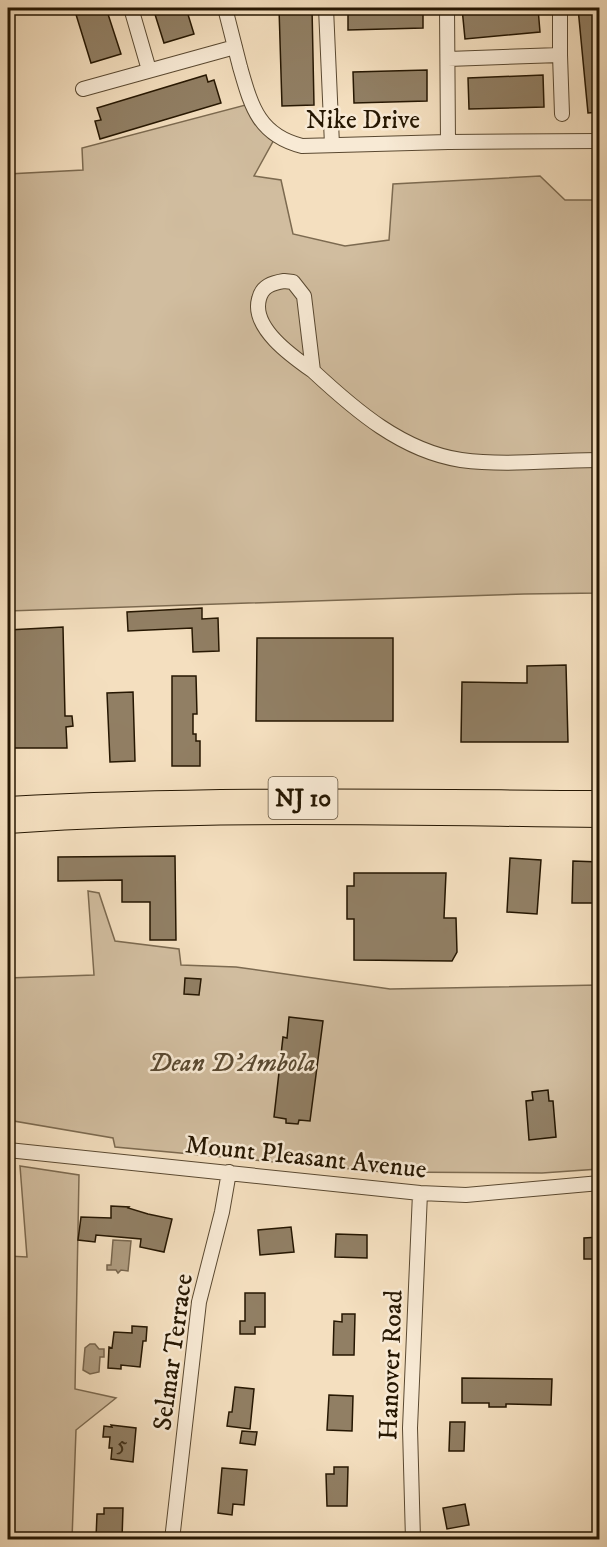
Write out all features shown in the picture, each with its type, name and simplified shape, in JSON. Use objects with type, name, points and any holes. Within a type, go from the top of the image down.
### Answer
[{"type":"main road","name":"NJ 10","points":[[8,806],[224,798],[600,800]]},
{"type":"main road","name":"NJ 10","points":[[8,824],[163,816],[600,818]]},
{"type":"street","points":[[131,8],[149,70]]},
{"type":"street","name":"Nike Drive","points":[[225,8],[250,104],[265,126],[280,138],[291,143],[302,146],[332,146],[448,142],[600,141]]},
{"type":"street","points":[[326,8],[332,146]]},
{"type":"street","name":"Nike Drive","points":[[447,8],[448,142]]},
{"type":"street","points":[[560,8],[562,114]]},
{"type":"street","points":[[83,88],[235,47]]},
{"type":"street","points":[[447,58],[560,55]]},
{"type":"street","points":[[313,371],[304,296],[292,282],[275,282],[266,286],[258,301],[260,319],[286,352],[385,430],[417,447],[460,460],[487,462],[600,460]]},
{"type":"street","name":"Mount Pleasant Avenue","points":[[8,1150],[420,1193],[465,1195],[600,1183]]},
{"type":"street","name":"Selmar Terrace","points":[[172,1539],[199,1302],[229,1172]]},
{"type":"street","name":"Hanover Road","points":[[412,1539],[410,1428],[420,1193]]},
{"type":"green space","points":[[253,103],[276,136],[254,176],[281,180],[293,234],[345,246],[389,240],[393,184],[540,176],[565,200],[599,200],[599,593],[8,611],[8,174],[83,170],[82,148]]},
{"type":"green space","name":"Dean D'Ambola","points":[[88,891],[99,893],[115,941],[179,949],[181,965],[236,967],[390,989],[599,985],[599,1169],[542,1173],[384,1172],[115,1147],[113,1138],[8,1120],[8,978],[94,975]]},
{"type":"green space","points":[[20,1166],[79,1175],[75,1389],[116,1398],[76,1430],[72,1539],[8,1539],[8,1256],[27,1257]]},
{"type":"shaded area","points":[[113,1240],[131,1241],[128,1271],[121,1270],[118,1273],[116,1270],[107,1270],[107,1265],[111,1265]]},
{"type":"shaded area","points":[[90,1344],[104,1349],[104,1357],[100,1357],[99,1372],[90,1374],[83,1370],[85,1348]]},
{"type":"building","points":[[74,8],[106,8],[121,54],[91,63]]},
{"type":"building","points":[[153,8],[186,8],[194,34],[164,43]]},
{"type":"building","points":[[279,8],[312,8],[314,105],[282,106]]},
{"type":"building","points":[[348,8],[423,8],[423,28],[348,30]]},
{"type":"building","points":[[462,8],[538,8],[540,32],[465,39]]},
{"type":"building","points":[[578,8],[600,8],[600,112],[588,113]]},
{"type":"building","points":[[427,70],[427,101],[354,103],[353,72]]},
{"type":"building","points":[[206,75],[208,82],[214,80],[221,103],[100,139],[95,121],[101,120],[97,108]]},
{"type":"building","points":[[543,75],[544,107],[469,109],[468,78]]},
{"type":"building","points":[[202,608],[202,619],[218,618],[219,651],[193,652],[192,628],[128,631],[127,612]]},
{"type":"building","points":[[63,627],[65,716],[72,716],[73,726],[66,727],[67,748],[8,748],[8,630]]},
{"type":"building","points":[[257,638],[393,638],[393,721],[256,721]]},
{"type":"building","points":[[566,665],[568,742],[461,742],[462,682],[527,683],[527,666]]},
{"type":"building","points":[[172,676],[196,676],[197,714],[193,714],[193,734],[196,734],[196,741],[200,741],[200,766],[172,766]]},
{"type":"building","points":[[133,692],[135,761],[110,762],[107,693]]},
{"type":"building","points":[[175,856],[176,940],[150,940],[150,902],[122,902],[122,880],[58,881],[58,857]]},
{"type":"building","points":[[510,858],[541,860],[537,914],[507,912]]},
{"type":"building","points":[[573,861],[600,862],[600,903],[572,903]]},
{"type":"building","points":[[354,873],[446,873],[444,918],[456,918],[457,952],[452,961],[354,960],[354,919],[347,919],[347,886],[354,886]]},
{"type":"building","points":[[185,978],[201,979],[199,995],[184,994]]},
{"type":"building","points":[[289,1017],[323,1021],[310,1121],[299,1120],[298,1124],[286,1123],[286,1119],[274,1117],[283,1037],[287,1038]]},
{"type":"building","points":[[548,1090],[549,1101],[553,1101],[556,1137],[529,1140],[526,1101],[533,1100],[532,1092]]},
{"type":"building","points":[[111,1206],[129,1207],[172,1219],[164,1252],[140,1247],[141,1239],[96,1235],[95,1242],[78,1240],[81,1217],[111,1218]]},
{"type":"building","points":[[291,1227],[294,1252],[260,1255],[258,1230]]},
{"type":"building","points":[[336,1234],[367,1235],[367,1258],[335,1257]]},
{"type":"building","points":[[600,1237],[600,1259],[584,1259],[584,1238]]},
{"type":"building","points":[[245,1293],[265,1293],[265,1327],[255,1327],[255,1334],[240,1334],[240,1321],[245,1321]]},
{"type":"building","points":[[342,1314],[355,1314],[354,1355],[333,1355],[334,1321],[342,1322]]},
{"type":"building","points":[[132,1326],[147,1327],[140,1367],[121,1365],[121,1369],[108,1368],[109,1347],[112,1348],[114,1332],[132,1333]]},
{"type":"building","points":[[462,1378],[552,1379],[551,1405],[506,1404],[506,1407],[489,1407],[489,1403],[462,1403]]},
{"type":"building","points":[[235,1387],[254,1389],[250,1429],[227,1426],[229,1412],[232,1412]]},
{"type":"building","points":[[329,1395],[353,1396],[352,1431],[327,1430]]},
{"type":"building","points":[[450,1422],[465,1422],[464,1451],[449,1451]]},
{"type":"building","points":[[111,1425],[136,1428],[133,1462],[111,1459],[110,1437],[103,1437],[104,1426],[112,1427]]},
{"type":"building","points":[[242,1431],[257,1432],[255,1445],[240,1443]]},
{"type":"building","points":[[334,1467],[348,1467],[347,1506],[327,1506],[326,1474],[334,1474]]},
{"type":"building","points":[[222,1468],[247,1470],[244,1505],[233,1504],[232,1515],[218,1513]]},
{"type":"building","points":[[465,1504],[469,1525],[447,1529],[443,1508]]},
{"type":"building","points":[[104,1508],[123,1508],[122,1539],[96,1538],[97,1514],[104,1514]]}]
